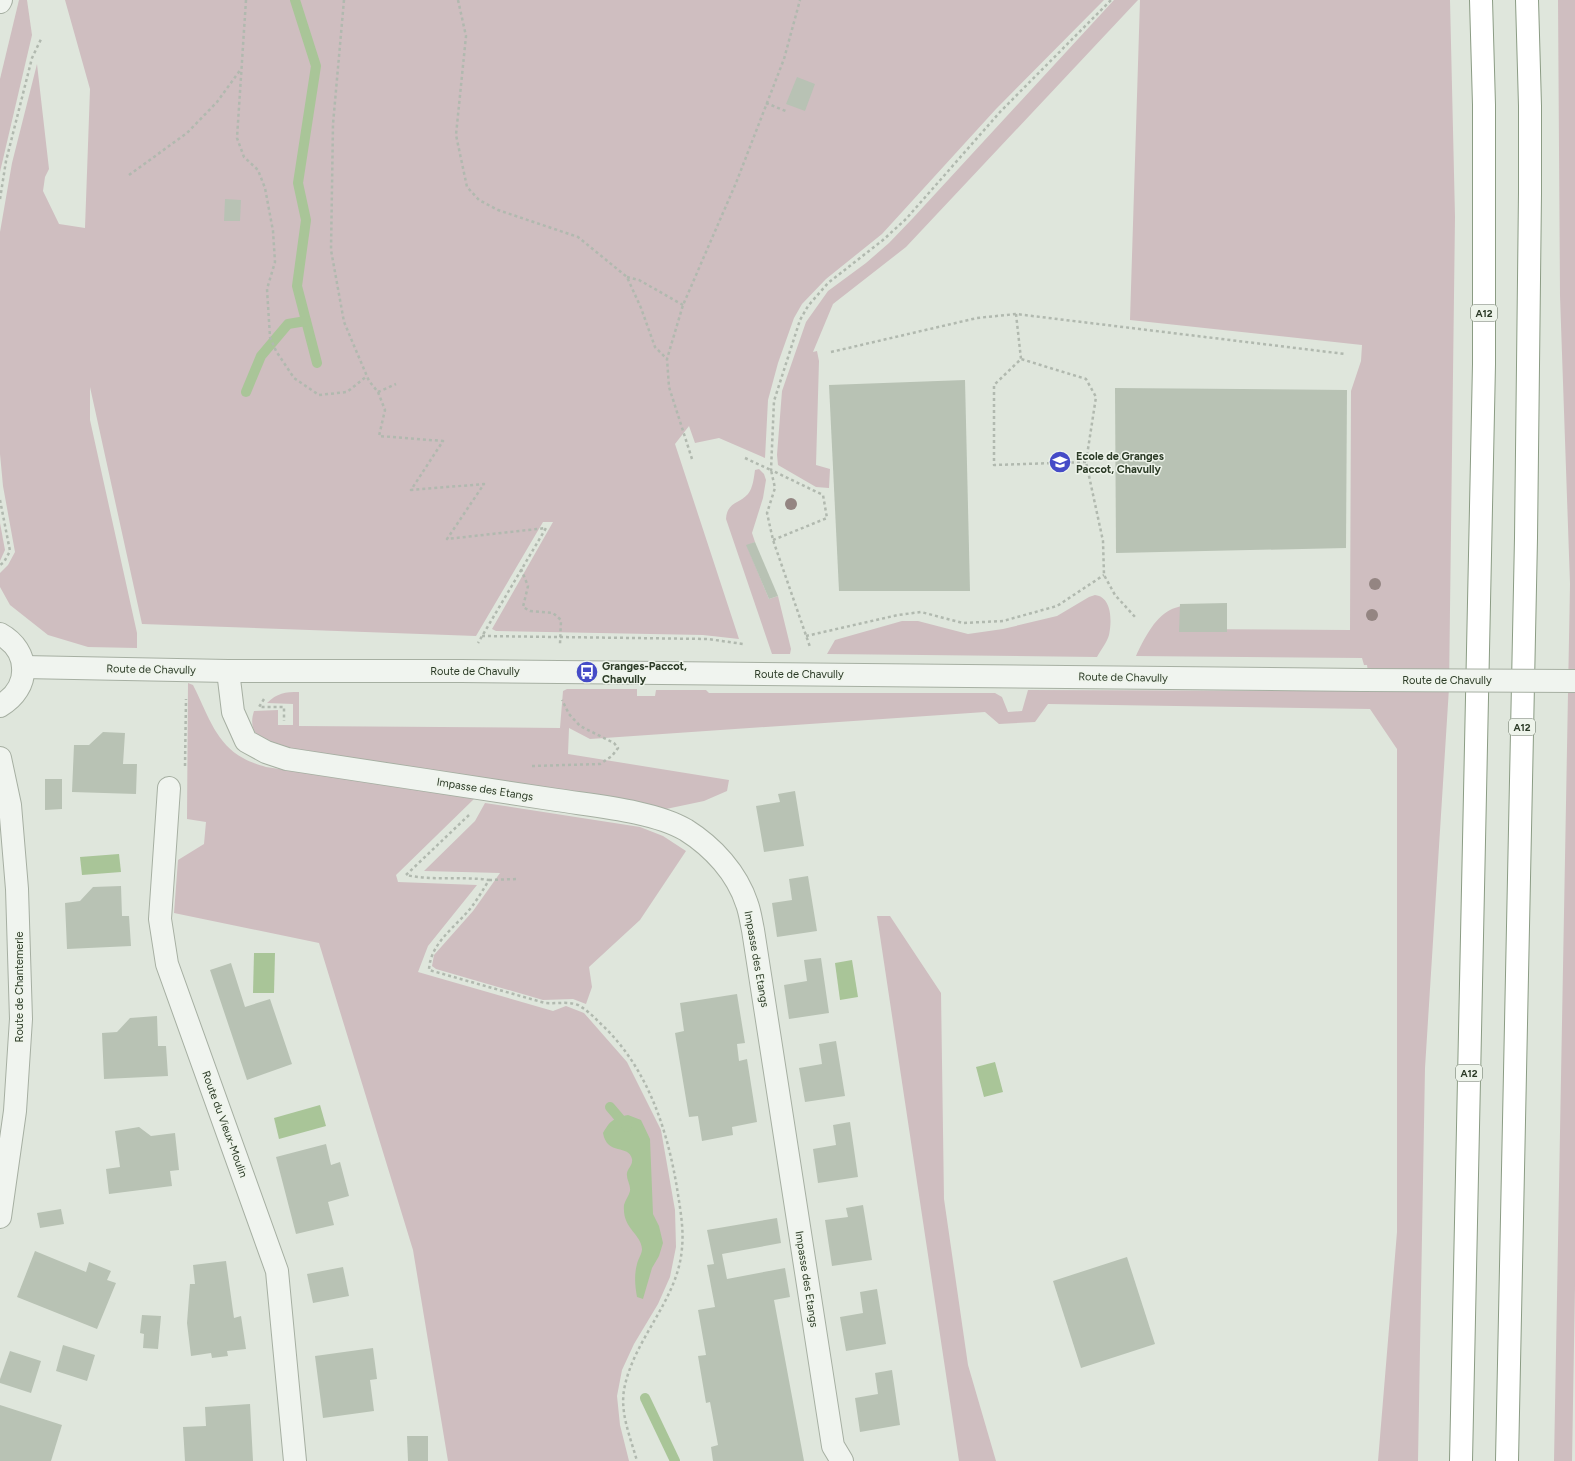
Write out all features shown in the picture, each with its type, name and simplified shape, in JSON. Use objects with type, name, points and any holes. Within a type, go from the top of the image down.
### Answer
[{"type":"highway","name":"A12","points":[[1462,1461],[1484,364],[1484,105],[1481,0]]},
{"type":"highway","name":"A12","points":[[1508,1459],[1526,538],[1530,193],[1530,106],[1526,0]]},
{"type":"highway","points":[[1457,1461],[1462,1420]]},
{"type":"street","points":[[0,634],[8,638],[16,647],[21,657],[23,667],[22,680],[17,691],[10,700],[0,706]]},
{"type":"street","name":"Route de Chavully","points":[[23,667],[228,671],[461,671],[1575,681]]},
{"type":"street","name":"Impasse des Etangs","points":[[228,671],[233,712],[246,741],[266,752],[287,760],[622,810],[655,817],[685,830],[712,849],[734,878],[747,903],[753,930],[833,1446],[842,1461]]},
{"type":"street","name":"Route de Chantemerle","points":[[0,758],[10,805],[17,889],[21,1019],[15,1111],[0,1217]]},
{"type":"street","name":"Route du Vieux-Moulin","points":[[168,788],[160,919],[167,964],[277,1271],[295,1461]]},
{"type":"path","points":[[246,0],[237,138],[244,157],[258,170],[264,188],[273,231],[275,262],[267,289],[270,337],[276,351],[294,378],[318,395],[346,392],[367,376]]},
{"type":"path","points":[[344,0],[333,124],[331,250],[344,322],[367,376],[378,392],[385,410],[378,436],[443,441],[411,490],[484,484],[446,539],[546,528],[461,671]]},
{"type":"path","points":[[458,0],[466,36],[456,135],[467,187],[479,200],[498,210],[578,237],[627,277],[639,280],[683,305]]},
{"type":"path","points":[[692,460],[669,387],[667,359],[683,305],[736,183],[784,59],[800,0]]},
{"type":"path","points":[[819,674],[773,540],[767,513],[775,488],[771,470],[774,402],[800,320],[808,306],[828,283],[883,240],[906,219],[1000,112],[1111,0]]},
{"type":"path","points":[[0,200],[6,161],[32,58],[42,36]]},
{"type":"path","points":[[129,175],[188,133],[217,102],[242,69]]},
{"type":"path","points":[[766,103],[788,112]]},
{"type":"path","points":[[627,277],[641,308],[655,347],[667,359]]},
{"type":"path","points":[[1016,314],[1021,359]]},
{"type":"path","points":[[831,352],[977,318],[1016,314],[1345,354]]},
{"type":"path","points":[[1021,359],[1086,379],[1096,397],[1086,462],[1103,541],[1104,575],[1115,595],[1136,618]]},
{"type":"path","points":[[1021,359],[994,385],[994,464],[1086,462]]},
{"type":"path","points":[[378,392],[396,384]]},
{"type":"path","points":[[745,458],[823,495],[827,518],[773,540]]},
{"type":"path","points":[[0,500],[10,551],[4,562],[0,565]]},
{"type":"path","points":[[521,569],[528,586],[523,607],[530,612],[553,613],[561,620],[558,672],[559,696],[569,714],[580,726],[614,743],[618,748],[612,756],[600,764],[531,766]]},
{"type":"path","points":[[806,636],[898,615],[921,612],[963,623],[1003,621],[1057,606],[1104,575]]},
{"type":"path","points":[[482,636],[708,639],[747,645]]},
{"type":"path","points":[[168,788],[184,772],[187,670]]},
{"type":"path","points":[[482,788],[481,800],[469,815],[406,875],[416,877],[477,878],[489,880],[518,879]]},
{"type":"path","points":[[489,880],[470,908],[441,940],[429,961],[429,970],[545,1004],[566,1002],[577,1005],[586,1010],[611,1033],[629,1057],[647,1086],[660,1116],[668,1146],[681,1212],[682,1249],[675,1281],[630,1370],[624,1390],[626,1422],[637,1461]]},
{"type":"shaded area","points":[[19,0],[27,0],[32,35],[0,172],[0,79]]},
{"type":"shaded area","points":[[65,0],[1104,0],[996,109],[882,234],[826,279],[802,304],[794,318],[778,363],[768,400],[765,458],[719,438],[695,443],[689,426],[675,444],[739,639],[703,635],[496,631],[492,629],[553,522],[543,522],[476,636],[142,624],[90,387],[90,420],[137,633],[137,648],[88,647],[48,635],[10,605],[0,587],[0,573],[8,565],[15,552],[3,486],[0,454],[0,232],[12,163],[37,64],[49,169],[45,177],[43,191],[59,224],[85,228],[90,89]]},
{"type":"shaded area","points":[[1114,0],[1138,0],[906,247],[833,304],[813,352],[817,351],[819,361],[816,465],[830,469],[829,488],[816,487],[778,465],[777,455],[782,391],[806,322],[828,291],[866,263],[889,243]]},
{"type":"shaded area","points":[[1140,0],[1450,0],[1455,217],[1449,688],[1425,1068],[1418,1461],[1378,1461],[1397,1232],[1397,749],[1370,709],[1048,704],[1035,722],[999,724],[985,712],[590,739],[569,728],[568,754],[729,780],[727,791],[704,801],[666,809],[279,748],[261,739],[257,735],[252,725],[254,711],[278,710],[278,725],[293,725],[293,704],[267,703],[278,695],[294,692],[299,692],[299,726],[560,728],[563,691],[567,689],[637,689],[637,696],[655,696],[656,690],[706,690],[709,693],[995,693],[1002,697],[1008,712],[1022,711],[1028,690],[1365,691],[1370,687],[1367,665],[1364,665],[1362,658],[1136,656],[1150,630],[1159,618],[1171,609],[1182,606],[1182,629],[1350,630],[1351,391],[1361,361],[1362,345],[1130,320]]},
{"type":"shaded area","points":[[1558,0],[1575,0],[1575,1286],[1572,1461],[1554,1461],[1570,584],[1560,296]]},
{"type":"shaded area","points":[[759,469],[764,474],[766,480],[763,498],[752,533],[755,542],[747,546],[769,599],[778,596],[791,649],[790,654],[772,654],[726,519],[727,513],[731,506],[750,492],[755,470]]},
{"type":"shaded area","points":[[0,523],[5,550],[0,561]]},
{"type":"shaded area","points":[[1095,595],[1105,600],[1110,610],[1109,635],[1097,657],[827,654],[835,640],[902,621],[918,621],[968,634],[1003,629],[1057,616]]},
{"type":"shaded area","points":[[188,683],[193,685],[214,729],[226,745],[243,758],[252,762],[266,767],[475,798],[396,875],[398,882],[477,885],[428,946],[418,972],[553,1011],[566,1006],[584,1013],[627,1062],[661,1130],[675,1210],[676,1247],[670,1277],[658,1304],[634,1344],[622,1370],[617,1396],[620,1425],[629,1461],[448,1461],[413,1250],[319,943],[174,913],[178,860],[204,844],[206,822],[187,819]]},
{"type":"shaded area","points":[[485,803],[640,827],[663,836],[686,851],[640,920],[589,967],[592,987],[586,1004],[573,999],[543,1000],[436,969],[432,966],[434,955],[473,911],[500,873],[424,871],[475,821]]},
{"type":"shaded area","points":[[119,854],[121,872],[82,875],[80,857]]},
{"type":"shaded area","points":[[877,916],[890,916],[941,993],[944,1199],[968,1365],[996,1461],[959,1461]]},
{"type":"shaded area","points":[[254,953],[275,953],[274,993],[253,993]]},
{"type":"shaded area","points":[[852,960],[858,997],[840,1000],[835,963]]},
{"type":"shaded area","points":[[995,1062],[1003,1092],[984,1097],[976,1067]]},
{"type":"shaded area","points":[[320,1105],[326,1126],[279,1139],[274,1118]]},
{"type":"shaded area","points":[[628,1115],[641,1120],[650,1139],[653,1214],[659,1226],[663,1243],[659,1256],[652,1268],[643,1299],[637,1297],[635,1280],[636,1268],[642,1251],[641,1244],[626,1220],[624,1213],[624,1205],[630,1191],[627,1173],[632,1163],[632,1159],[627,1152],[609,1145],[605,1140],[603,1133],[612,1121],[619,1117]]},
{"type":"building","points":[[797,77],[815,84],[805,111],[786,104]]},
{"type":"building","points":[[225,199],[241,200],[240,221],[224,221]]},
{"type":"building","points":[[965,380],[970,591],[839,591],[829,385]]},
{"type":"building","points":[[1115,388],[1347,390],[1346,548],[1116,553]]},
{"type":"building","points":[[755,542],[778,596],[769,599],[746,545]]},
{"type":"building","points":[[1227,603],[1227,632],[1179,632],[1180,604]]},
{"type":"building","points":[[103,732],[125,733],[123,764],[137,764],[136,794],[72,792],[74,745],[89,745]]},
{"type":"building","points":[[45,779],[62,779],[62,809],[45,810]]},
{"type":"building","points":[[795,791],[804,846],[764,852],[756,806],[780,802],[778,794]]},
{"type":"building","points":[[808,876],[817,931],[777,937],[772,903],[792,900],[789,879]]},
{"type":"building","points":[[121,886],[122,916],[129,916],[131,946],[67,949],[65,903],[80,901],[93,887]]},
{"type":"building","points":[[821,958],[829,1013],[789,1019],[784,985],[807,981],[804,960]]},
{"type":"building","points":[[231,963],[245,1007],[270,999],[292,1064],[247,1080],[210,970]]},
{"type":"building","points":[[737,994],[745,1043],[737,1044],[739,1061],[747,1059],[757,1122],[732,1127],[733,1135],[702,1141],[698,1116],[689,1117],[675,1033],[684,1031],[680,1003]]},
{"type":"building","points":[[157,1016],[158,1046],[166,1046],[168,1076],[104,1079],[102,1033],[117,1032],[130,1018]]},
{"type":"building","points":[[836,1041],[845,1096],[805,1102],[799,1068],[822,1064],[819,1044]]},
{"type":"building","points":[[850,1122],[858,1177],[818,1183],[813,1149],[836,1145],[833,1125]]},
{"type":"building","points":[[139,1127],[151,1136],[175,1133],[179,1170],[170,1171],[172,1186],[109,1194],[106,1169],[120,1167],[115,1131]]},
{"type":"building","points":[[326,1144],[331,1165],[340,1162],[349,1196],[328,1202],[334,1225],[296,1234],[276,1157]]},
{"type":"building","points":[[863,1205],[872,1260],[832,1266],[825,1220],[848,1217],[846,1208]]},
{"type":"building","points":[[61,1209],[64,1224],[40,1228],[37,1213]]},
{"type":"building","points":[[777,1218],[781,1243],[722,1254],[727,1279],[785,1268],[790,1297],[774,1300],[804,1461],[713,1461],[711,1447],[718,1445],[710,1402],[706,1403],[698,1356],[706,1355],[698,1310],[715,1307],[707,1265],[714,1264],[707,1230]]},
{"type":"building","points":[[35,1251],[86,1272],[89,1262],[111,1271],[107,1280],[116,1283],[97,1329],[17,1297]]},
{"type":"building","points":[[1127,1257],[1155,1344],[1081,1368],[1053,1281]]},
{"type":"building","points":[[226,1261],[234,1318],[241,1316],[246,1349],[227,1351],[228,1356],[212,1358],[211,1353],[191,1356],[187,1323],[190,1284],[195,1284],[193,1265]]},
{"type":"building","points":[[343,1267],[349,1296],[313,1303],[307,1274]]},
{"type":"building","points":[[877,1289],[886,1344],[846,1351],[840,1317],[863,1313],[860,1292]]},
{"type":"building","points":[[142,1315],[161,1316],[158,1349],[143,1348],[144,1334],[140,1333]]},
{"type":"building","points":[[63,1345],[95,1355],[87,1381],[56,1371]]},
{"type":"building","points":[[373,1348],[377,1379],[370,1380],[374,1411],[323,1418],[315,1356]]},
{"type":"building","points":[[10,1351],[41,1361],[31,1393],[0,1383]]},
{"type":"building","points":[[892,1370],[900,1425],[860,1432],[855,1398],[878,1394],[875,1373]]},
{"type":"building","points":[[250,1404],[253,1461],[185,1461],[183,1427],[206,1426],[205,1407]]},
{"type":"building","points":[[0,1405],[62,1425],[51,1461],[0,1461]]},
{"type":"building","points":[[407,1436],[428,1436],[428,1461],[408,1461]]},
{"type":"waterway","points":[[295,0],[316,66],[298,183],[306,220],[297,286],[317,363]]},
{"type":"waterway","points":[[246,392],[261,356],[288,324],[306,321]]},
{"type":"waterway","points":[[610,1107],[627,1127]]},
{"type":"waterway","points":[[645,1398],[675,1461]]},
{"type":"place","name":"Ecole de Granges Paccot, Chavully","points":[[1060,462]]},
{"type":"place","name":"Granges-Paccot, Chavully","points":[[587,672]]}]
